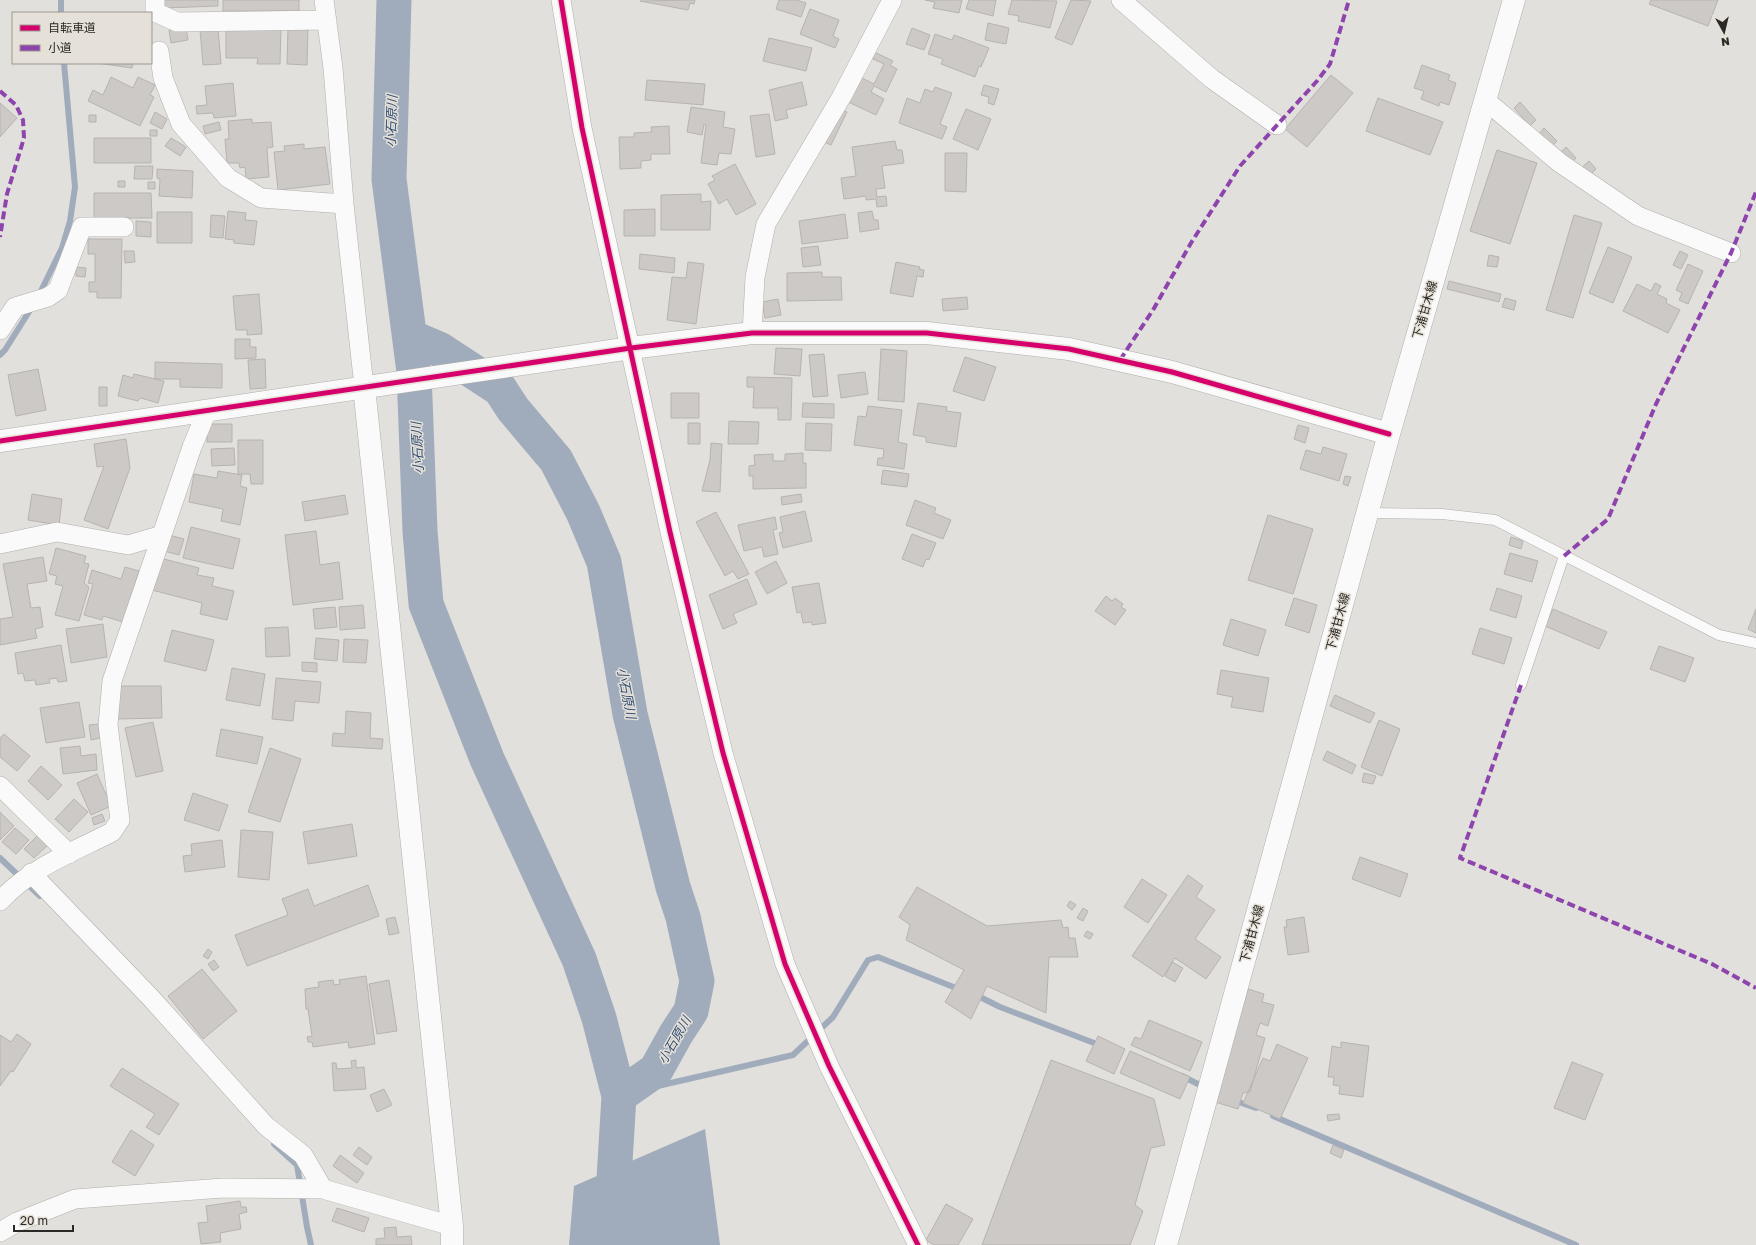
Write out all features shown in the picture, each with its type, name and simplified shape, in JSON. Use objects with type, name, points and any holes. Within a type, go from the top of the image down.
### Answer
[{"type":"street","points":[[154,0],[155,12],[177,22],[327,20]]},
{"type":"street","points":[[0,1232],[17,1222],[75,1199],[224,1188],[323,1189],[452,1236],[344,204],[333,68],[324,0]]},
{"type":"street","points":[[561,0],[582,128],[625,349],[723,753],[785,964],[829,1066],[918,1245]]},
{"type":"street","points":[[752,333],[755,277],[766,224],[842,96],[892,0]]},
{"type":"street","points":[[1122,0],[1212,79],[1277,125]]},
{"type":"street","name":"下浦甘木線","points":[[1166,1245],[1389,434],[1514,0]]},
{"type":"street","points":[[160,51],[163,78],[181,124],[228,178],[261,198],[344,204]]},
{"type":"street","points":[[1485,100],[1560,163],[1638,216],[1731,253]]},
{"type":"street","points":[[0,330],[15,307],[48,297],[58,290],[82,227],[124,227]]},
{"type":"street","points":[[0,441],[207,411],[364,386],[625,349],[752,333],[926,333],[1069,349],[1172,372],[1389,434]]},
{"type":"street","points":[[3,890],[31,873],[112,832],[120,820],[108,725],[112,681],[162,535],[207,411]]},
{"type":"street","points":[[0,544],[57,532],[128,545],[162,535]]},
{"type":"street","points":[[0,786],[69,854]]},
{"type":"street","points":[[31,873],[151,998],[266,1126],[302,1155],[323,1189]]},
{"type":"lane","points":[[1368,513],[1442,514],[1495,520],[1719,635],[1756,643]]},
{"type":"lane","points":[[1521,685],[1564,556]]},
{"type":"water","points":[[705,1129],[720,1245],[569,1245],[574,1186]]},
{"type":"building","points":[[162,0],[218,0],[218,6],[163,8]]},
{"type":"building","points":[[223,0],[299,0],[299,11],[223,11]]},
{"type":"building","points":[[695,0],[694,4],[690,3],[688,10],[640,1]]},
{"type":"building","points":[[779,0],[797,0],[806,3],[801,17],[776,9]]},
{"type":"building","points":[[925,0],[962,0],[959,13],[933,8],[935,2]]},
{"type":"building","points":[[969,0],[996,0],[993,16],[966,9]]},
{"type":"building","points":[[1012,0],[1057,1],[1050,28],[1018,21],[1019,16],[1008,14]]},
{"type":"building","points":[[1071,0],[1091,1],[1072,45],[1055,38]]},
{"type":"building","points":[[1651,0],[1718,0],[1708,26],[1649,4]]},
{"type":"building","points":[[810,9],[839,20],[833,36],[839,39],[835,48],[800,34]]},
{"type":"building","points":[[988,23],[1009,28],[1006,44],[985,40]]},
{"type":"building","points":[[186,28],[188,40],[171,43],[169,30]]},
{"type":"building","points":[[218,28],[221,64],[203,65],[200,30]]},
{"type":"building","points":[[288,28],[308,28],[307,65],[287,64]]},
{"type":"building","points":[[912,28],[930,35],[924,50],[906,44]]},
{"type":"building","points":[[226,29],[281,30],[280,64],[257,64],[258,58],[226,58]]},
{"type":"building","points":[[935,34],[952,40],[954,35],[989,48],[975,77],[941,64],[943,59],[928,54]]},
{"type":"building","points":[[769,38],[812,48],[806,71],[763,61]]},
{"type":"building","points":[[872,51],[893,61],[890,65],[897,69],[886,92],[874,86],[871,92],[884,99],[876,115],[844,100],[856,75],[874,84],[884,64],[869,57]]},
{"type":"building","points":[[104,64],[133,64],[132,68]]},
{"type":"building","points":[[1422,65],[1450,75],[1448,80],[1456,83],[1449,105],[1440,102],[1439,106],[1421,99],[1424,91],[1414,88]]},
{"type":"building","points":[[1331,75],[1353,93],[1307,147],[1285,129]]},
{"type":"building","points":[[111,77],[133,88],[138,77],[155,85],[150,95],[154,97],[140,126],[88,101],[93,90],[103,95]]},
{"type":"building","points":[[647,80],[705,84],[703,105],[645,100]]},
{"type":"building","points":[[802,82],[807,105],[786,110],[788,118],[775,121],[769,90]]},
{"type":"building","points":[[233,83],[236,116],[214,118],[213,113],[197,114],[196,106],[207,105],[205,86]]},
{"type":"building","points":[[984,85],[999,89],[994,105],[988,103],[989,97],[981,95]]},
{"type":"building","points":[[935,87],[952,93],[940,124],[947,127],[942,139],[899,123],[907,98],[920,103],[925,89],[933,92]]},
{"type":"building","points":[[1378,98],[1443,122],[1430,155],[1366,131]]},
{"type":"building","points":[[1520,102],[1536,120],[1530,126],[1514,108]]},
{"type":"building","points":[[0,103],[17,118],[0,137]]},
{"type":"building","points":[[691,107],[725,112],[723,127],[735,129],[731,154],[719,153],[717,165],[701,163],[706,125],[704,124],[702,135],[687,132]]},
{"type":"building","points":[[836,107],[847,112],[831,145],[820,140]]},
{"type":"building","points":[[966,109],[991,119],[978,150],[953,139]]},
{"type":"building","points":[[155,112],[167,119],[162,129],[150,123]]},
{"type":"building","points":[[769,114],[775,154],[756,157],[750,116]]},
{"type":"building","points":[[89,115],[96,115],[96,122],[89,122]]},
{"type":"building","points":[[252,119],[252,123],[271,122],[273,147],[267,148],[269,177],[246,179],[245,167],[240,168],[239,163],[227,163],[225,139],[229,139],[228,121]]},
{"type":"building","points":[[219,122],[221,130],[205,134],[203,126]]},
{"type":"building","points":[[669,126],[670,154],[651,154],[651,160],[641,161],[641,168],[620,169],[619,137],[634,137],[634,133],[652,132],[651,127]]},
{"type":"building","points":[[1544,128],[1557,141],[1551,147],[1539,134]]},
{"type":"building","points":[[150,130],[157,130],[157,136],[150,136]]},
{"type":"building","points":[[94,138],[151,138],[151,163],[94,163]]},
{"type":"building","points":[[171,138],[186,147],[180,156],[165,146]]},
{"type":"building","points":[[895,141],[897,150],[902,150],[904,163],[882,166],[885,188],[876,189],[877,197],[886,196],[887,206],[877,207],[876,199],[866,200],[866,196],[844,199],[841,178],[856,176],[852,147]]},
{"type":"building","points":[[304,144],[304,149],[325,147],[330,184],[278,190],[274,152],[285,151],[284,146]]},
{"type":"building","points":[[1566,147],[1576,158],[1568,166],[1558,155]]},
{"type":"building","points":[[1497,150],[1537,163],[1510,244],[1470,231]]},
{"type":"building","points":[[945,153],[967,153],[966,192],[945,191]]},
{"type":"building","points":[[1589,161],[1596,169],[1586,179],[1578,171]]},
{"type":"building","points":[[735,164],[756,204],[736,215],[727,199],[719,204],[708,184],[715,180],[712,176]]},
{"type":"building","points":[[135,166],[153,166],[152,179],[134,179]]},
{"type":"building","points":[[157,169],[193,171],[192,198],[159,196],[160,179],[157,178]]},
{"type":"building","points":[[118,181],[125,181],[125,187],[118,187]]},
{"type":"building","points":[[148,182],[155,182],[155,189],[148,189]]},
{"type":"building","points":[[94,193],[151,193],[152,218],[94,218]]},
{"type":"building","points":[[701,194],[701,202],[711,201],[710,230],[661,230],[661,195]]},
{"type":"building","points":[[655,209],[655,236],[624,236],[624,210]]},
{"type":"building","points":[[228,211],[246,213],[245,220],[257,221],[254,245],[234,243],[234,240],[225,239]]},
{"type":"building","points":[[872,211],[874,220],[878,220],[879,229],[860,232],[858,213]]},
{"type":"building","points":[[157,212],[192,212],[192,243],[157,243]]},
{"type":"building","points":[[845,214],[848,238],[802,244],[799,221]]},
{"type":"building","points":[[211,215],[225,216],[223,238],[210,237]]},
{"type":"building","points":[[1574,215],[1602,223],[1573,318],[1546,310]]},
{"type":"building","points":[[136,221],[151,222],[151,237],[136,236]]},
{"type":"building","points":[[88,239],[122,239],[121,298],[97,298],[97,292],[89,292],[89,282],[95,282],[95,254],[88,254]]},
{"type":"building","points":[[818,246],[821,265],[803,267],[801,248]]},
{"type":"building","points":[[1608,247],[1632,257],[1613,303],[1589,293]]},
{"type":"building","points":[[124,251],[134,251],[135,262],[125,263]]},
{"type":"building","points":[[1680,251],[1688,255],[1681,269],[1673,265]]},
{"type":"building","points":[[640,254],[675,258],[674,273],[639,269]]},
{"type":"building","points":[[1489,255],[1499,257],[1497,267],[1487,266]]},
{"type":"building","points":[[688,262],[704,264],[696,324],[667,320],[672,277],[686,278]]},
{"type":"building","points":[[896,262],[920,267],[919,269],[924,270],[923,277],[917,276],[913,297],[890,293]]},
{"type":"building","points":[[1688,264],[1703,271],[1688,304],[1679,300],[1682,293],[1676,290]]},
{"type":"building","points":[[76,267],[86,268],[85,277],[76,276]]},
{"type":"building","points":[[822,272],[822,277],[841,277],[842,300],[787,301],[787,273]]},
{"type":"building","points":[[1449,281],[1501,294],[1499,302],[1447,289]]},
{"type":"building","points":[[1655,283],[1661,286],[1657,294],[1667,299],[1666,303],[1680,310],[1668,333],[1623,311],[1637,284],[1651,291]]},
{"type":"building","points":[[259,294],[262,334],[247,335],[247,330],[236,330],[233,296]]},
{"type":"building","points":[[967,297],[968,309],[943,311],[942,299]]},
{"type":"building","points":[[1505,298],[1516,301],[1514,310],[1502,307]]},
{"type":"building","points":[[778,299],[781,315],[765,318],[762,302]]},
{"type":"building","points":[[235,339],[250,339],[250,347],[256,347],[256,358],[235,359]]},
{"type":"building","points":[[776,348],[802,349],[800,376],[774,374]]},
{"type":"building","points":[[881,349],[907,351],[904,402],[878,400]]},
{"type":"building","points":[[824,354],[828,396],[813,397],[809,355]]},
{"type":"building","points":[[965,357],[996,367],[984,401],[953,391]]},
{"type":"building","points":[[265,359],[266,388],[250,389],[248,360]]},
{"type":"building","points":[[155,362],[222,364],[222,388],[180,387],[180,379],[155,379]]},
{"type":"building","points":[[38,369],[46,410],[16,416],[8,375]]},
{"type":"building","points":[[865,372],[868,394],[841,398],[838,375]]},
{"type":"building","points":[[134,374],[164,381],[158,403],[141,398],[138,401],[118,396],[123,375],[133,378]]},
{"type":"building","points":[[747,377],[792,378],[791,420],[778,420],[778,408],[753,408],[754,387],[747,387]]},
{"type":"building","points":[[99,387],[107,387],[107,406],[99,406]]},
{"type":"building","points":[[671,393],[699,393],[699,418],[671,418]]},
{"type":"building","points":[[803,403],[834,404],[834,418],[802,417]]},
{"type":"building","points":[[918,403],[947,407],[946,411],[961,413],[956,447],[926,442],[926,437],[913,435]]},
{"type":"building","points":[[868,406],[902,410],[898,442],[907,444],[904,469],[877,465],[878,458],[883,458],[884,449],[854,445],[858,416],[866,417]]},
{"type":"building","points":[[729,421],[759,422],[758,444],[728,444]]},
{"type":"building","points":[[688,423],[700,423],[700,444],[688,444]]},
{"type":"building","points":[[806,423],[832,424],[831,451],[805,450]]},
{"type":"building","points":[[207,424],[232,424],[232,442],[207,442]]},
{"type":"building","points":[[1298,425],[1309,428],[1305,443],[1294,439]]},
{"type":"building","points":[[126,439],[130,468],[108,529],[84,520],[104,466],[97,467],[94,444]]},
{"type":"building","points":[[238,440],[263,440],[263,484],[251,484],[250,474],[238,474]]},
{"type":"building","points":[[711,443],[722,444],[720,492],[702,491],[710,460]]},
{"type":"building","points":[[1323,447],[1347,454],[1339,481],[1300,469],[1306,450],[1321,454]]},
{"type":"building","points":[[234,448],[235,465],[212,466],[211,449]]},
{"type":"building","points":[[803,453],[803,463],[806,463],[806,488],[753,489],[753,476],[749,476],[749,466],[755,465],[754,455],[773,454],[773,461],[785,461],[785,454]]},
{"type":"building","points":[[883,470],[909,474],[907,487],[881,484]]},
{"type":"building","points":[[218,471],[242,475],[240,486],[247,488],[240,525],[221,521],[223,509],[189,502],[194,474],[217,478]]},
{"type":"building","points":[[1345,476],[1351,477],[1348,486],[1343,484]]},
{"type":"building","points":[[32,494],[62,499],[59,525],[28,520]]},
{"type":"building","points":[[801,494],[802,502],[782,505],[781,497]]},
{"type":"building","points":[[345,495],[348,514],[305,521],[302,502]]},
{"type":"building","points":[[915,500],[936,508],[934,513],[951,520],[943,539],[906,525]]},
{"type":"building","points":[[805,511],[812,541],[783,548],[779,533],[783,532],[780,517]]},
{"type":"building","points":[[716,512],[749,574],[738,579],[733,571],[725,576],[696,522]]},
{"type":"building","points":[[1268,515],[1313,529],[1293,594],[1248,580]]},
{"type":"building","points":[[775,517],[777,529],[773,530],[778,554],[764,557],[762,547],[744,551],[738,525]]},
{"type":"building","points":[[191,527],[240,539],[233,569],[183,558]]},
{"type":"building","points":[[316,531],[320,565],[339,562],[343,599],[293,605],[285,535]]},
{"type":"building","points":[[912,534],[936,543],[929,560],[926,559],[923,567],[902,559]]},
{"type":"building","points":[[169,535],[184,539],[179,555],[164,551]]},
{"type":"building","points":[[1511,537],[1523,541],[1521,549],[1509,545]]},
{"type":"building","points":[[56,548],[86,556],[84,563],[89,564],[84,583],[89,587],[79,621],[55,615],[63,586],[55,584],[57,576],[49,574]]},
{"type":"building","points":[[1510,553],[1538,561],[1532,582],[1504,574]]},
{"type":"building","points":[[43,557],[47,581],[27,584],[31,608],[40,607],[43,627],[35,629],[37,638],[0,645],[0,619],[13,617],[3,564]]},
{"type":"building","points":[[160,558],[199,568],[197,575],[214,578],[212,586],[234,591],[227,620],[200,614],[202,603],[152,590]]},
{"type":"building","points":[[776,561],[787,583],[767,594],[755,572]]},
{"type":"building","points":[[125,567],[139,571],[123,622],[103,616],[102,620],[84,615],[93,584],[88,583],[92,570],[121,579]]},
{"type":"building","points":[[747,579],[757,604],[733,614],[737,623],[723,629],[709,595]]},
{"type":"building","points":[[819,583],[826,623],[812,625],[812,622],[803,623],[801,612],[797,613],[792,587]]},
{"type":"building","points":[[1497,588],[1522,596],[1516,618],[1490,610]]},
{"type":"building","points":[[1106,596],[1112,601],[1115,598],[1123,604],[1121,607],[1126,610],[1115,625],[1095,611]]},
{"type":"building","points":[[1294,598],[1317,605],[1309,633],[1285,625]]},
{"type":"building","points":[[363,605],[365,628],[340,630],[339,607]]},
{"type":"building","points":[[335,607],[337,627],[315,629],[313,609]]},
{"type":"building","points":[[1553,609],[1607,632],[1599,649],[1545,626]]},
{"type":"building","points":[[1756,609],[1756,633],[1748,629]]},
{"type":"building","points":[[1231,619],[1266,630],[1258,656],[1223,645]]},
{"type":"building","points":[[103,624],[107,657],[71,663],[66,629]]},
{"type":"building","points":[[288,627],[290,656],[266,657],[265,628]]},
{"type":"building","points":[[1480,628],[1512,638],[1504,664],[1472,654]]},
{"type":"building","points":[[172,630],[214,640],[206,671],[164,661]]},
{"type":"building","points":[[316,638],[339,640],[337,661],[314,659]]},
{"type":"building","points":[[344,639],[368,640],[366,663],[343,662]]},
{"type":"building","points":[[61,645],[67,681],[58,682],[57,678],[49,679],[50,683],[36,685],[35,680],[25,681],[23,673],[18,674],[15,653]]},
{"type":"building","points":[[1659,646],[1694,658],[1685,682],[1650,669]]},
{"type":"building","points":[[302,662],[317,663],[317,672],[302,671]]},
{"type":"building","points":[[232,668],[265,674],[260,706],[226,700]]},
{"type":"building","points":[[1221,670],[1269,678],[1263,712],[1231,707],[1233,697],[1217,694]]},
{"type":"building","points":[[276,678],[321,682],[319,703],[295,701],[293,721],[272,719]]},
{"type":"building","points":[[116,686],[161,686],[162,718],[117,719]]},
{"type":"building","points":[[1335,695],[1375,713],[1370,723],[1330,706]]},
{"type":"building","points":[[79,702],[85,737],[46,743],[40,708]]},
{"type":"building","points":[[346,711],[371,713],[370,738],[383,739],[382,749],[332,746],[333,733],[345,734]]},
{"type":"building","points":[[1379,720],[1400,729],[1382,776],[1361,767]]},
{"type":"building","points":[[153,722],[163,771],[136,777],[125,728]]},
{"type":"building","points":[[98,724],[100,738],[91,740],[89,725]]},
{"type":"building","points":[[221,729],[263,737],[257,764],[216,756]]},
{"type":"building","points":[[4,734],[30,756],[17,771],[0,757],[0,738]]},
{"type":"building","points":[[80,746],[81,756],[96,754],[97,770],[63,774],[60,748]]},
{"type":"building","points":[[270,748],[301,759],[280,822],[248,812]]},
{"type":"building","points":[[1327,751],[1356,765],[1352,774],[1323,760]]},
{"type":"building","points":[[41,766],[62,785],[48,800],[28,781]]},
{"type":"building","points":[[1364,773],[1376,776],[1373,784],[1362,782]]},
{"type":"building","points":[[97,774],[111,806],[91,815],[77,783]]},
{"type":"building","points":[[193,793],[228,805],[219,831],[184,820]]},
{"type":"building","points":[[74,799],[88,812],[69,832],[55,819]]},
{"type":"building","points":[[0,812],[14,826],[0,840]]},
{"type":"building","points":[[102,814],[105,821],[94,825],[92,818]]},
{"type":"building","points":[[352,824],[357,856],[308,864],[303,832]]},
{"type":"building","points":[[15,828],[29,840],[16,854],[2,842]]},
{"type":"building","points":[[241,830],[273,832],[269,880],[238,877]]},
{"type":"building","points":[[39,834],[49,844],[34,858],[24,849]]},
{"type":"building","points":[[222,840],[225,867],[185,872],[183,856],[192,855],[191,844]]},
{"type":"building","points":[[1360,857],[1408,874],[1400,897],[1352,879]]},
{"type":"building","points":[[1188,875],[1203,886],[1196,897],[1215,910],[1195,939],[1221,957],[1206,979],[1175,958],[1163,977],[1132,956]]},
{"type":"building","points":[[1142,879],[1167,895],[1148,923],[1124,907]]},
{"type":"building","points":[[368,885],[379,916],[247,966],[235,935],[288,915],[282,899],[308,889],[314,906]]},
{"type":"building","points":[[917,887],[987,926],[1061,920],[1063,928],[1068,927],[1069,938],[1075,938],[1078,957],[1049,957],[1046,1013],[987,986],[971,1019],[945,1002],[964,970],[906,940],[910,925],[899,917]]},
{"type":"building","points":[[1070,901],[1076,905],[1072,910],[1067,906]]},
{"type":"building","points":[[1083,908],[1088,911],[1083,921],[1077,918]]},
{"type":"building","points":[[395,917],[399,933],[389,935],[386,919]]},
{"type":"building","points":[[1304,917],[1309,952],[1288,955],[1284,927],[1287,927],[1286,920]]},
{"type":"building","points":[[1087,931],[1093,934],[1090,939],[1084,936]]},
{"type":"building","points":[[208,949],[212,952],[208,959],[203,956]]},
{"type":"building","points":[[214,960],[219,967],[213,971],[208,964]]},
{"type":"building","points":[[1172,962],[1183,968],[1175,982],[1165,976]]},
{"type":"building","points":[[202,969],[237,1011],[203,1039],[168,996]]},
{"type":"building","points":[[366,976],[375,1044],[349,1048],[348,1042],[313,1047],[312,1042],[308,1042],[307,1037],[312,1036],[308,1009],[306,1009],[305,989],[319,987],[318,982],[333,980],[334,985],[340,984],[339,980]]},
{"type":"building","points":[[389,980],[397,1031],[377,1034],[369,984]]},
{"type":"building","points":[[1248,989],[1264,994],[1262,1002],[1274,1005],[1268,1026],[1260,1023],[1256,1035],[1265,1038],[1250,1092],[1243,1093],[1238,1109],[1215,1102]]},
{"type":"building","points":[[1149,1020],[1202,1042],[1190,1071],[1131,1045],[1135,1037],[1141,1039]]},
{"type":"building","points":[[17,1034],[31,1044],[13,1072],[11,1071],[0,1086],[0,1035],[11,1042]]},
{"type":"building","points":[[1098,1036],[1125,1049],[1114,1074],[1086,1061]]},
{"type":"building","points":[[1341,1042],[1369,1046],[1363,1097],[1339,1094],[1340,1086],[1333,1085],[1334,1077],[1328,1077],[1332,1046],[1341,1048]]},
{"type":"building","points":[[1277,1044],[1308,1058],[1280,1119],[1243,1103],[1263,1058],[1270,1061]]},
{"type":"building","points":[[1130,1051],[1190,1077],[1180,1099],[1120,1073]]},
{"type":"building","points":[[356,1060],[356,1068],[364,1067],[366,1089],[334,1091],[332,1063],[336,1063],[337,1069],[352,1068],[351,1061]]},
{"type":"building","points":[[1051,1060],[1154,1099],[1165,1145],[1151,1148],[1135,1205],[1143,1211],[1130,1245],[982,1245]]},
{"type":"building","points":[[1572,1062],[1603,1074],[1585,1120],[1554,1108]]},
{"type":"building","points":[[122,1068],[179,1104],[159,1135],[146,1127],[155,1114],[110,1086]]},
{"type":"building","points":[[384,1089],[392,1105],[377,1112],[370,1095]]},
{"type":"building","points":[[1339,1114],[1340,1119],[1328,1121],[1327,1115]]},
{"type":"building","points":[[131,1130],[154,1145],[135,1176],[112,1162]]},
{"type":"building","points":[[1333,1145],[1344,1150],[1341,1158],[1330,1153]]},
{"type":"building","points":[[359,1147],[372,1157],[367,1165],[353,1155]]},
{"type":"building","points":[[340,1155],[364,1173],[357,1183],[333,1166]]},
{"type":"building","points":[[240,1201],[241,1207],[246,1207],[247,1212],[239,1214],[241,1229],[220,1233],[221,1242],[201,1244],[198,1223],[208,1222],[206,1206]]},
{"type":"building","points":[[946,1204],[973,1219],[958,1245],[934,1245],[926,1240]]},
{"type":"building","points":[[337,1208],[369,1218],[364,1232],[332,1221]]},
{"type":"building","points":[[396,1227],[397,1237],[411,1236],[412,1245],[376,1245],[376,1239],[385,1238],[384,1228]]},
{"type":"waterway","points":[[61,0],[61,12]]},
{"type":"waterway","name":"小石原川","points":[[394,0],[389,179],[414,372],[420,531],[426,604],[487,759],[579,959],[599,1018],[619,1096],[610,1245]]},
{"type":"waterway","points":[[39,295],[62,248],[70,221],[75,187],[64,64]]},
{"type":"waterway","points":[[0,355],[5,350],[32,307]]},
{"type":"waterway","name":"小石原川","points":[[411,337],[439,349],[500,389],[513,409],[556,460],[583,512],[604,562],[630,714],[673,887],[683,917],[697,981],[691,1011],[656,1070],[619,1096]]},
{"type":"waterway","points":[[0,858],[40,896]]},
{"type":"waterway","points":[[619,1096],[793,1055],[833,1017],[868,960],[878,957],[961,990]]},
{"type":"waterway","points":[[976,995],[1000,1007],[1102,1046]]},
{"type":"waterway","points":[[1182,1076],[1206,1088]]},
{"type":"waterway","points":[[1233,1100],[1256,1108]]},
{"type":"waterway","points":[[1273,1116],[1576,1245]]},
{"type":"waterway","points":[[274,1144],[297,1165],[311,1245]]},
{"type":"marked path","points":[[1120,360],[1153,310],[1191,243],[1240,166],[1317,81],[1330,64],[1349,0]]},
{"type":"marked path","points":[[0,91],[16,105],[23,120],[24,138],[7,194],[0,237]]},
{"type":"marked path","points":[[1564,556],[1608,519],[1656,404],[1731,253],[1756,192]]},
{"type":"marked path","points":[[1521,685],[1460,858],[1712,964],[1756,988]]},
{"type":"cycle path","points":[[561,0],[582,128],[670,532],[723,753],[785,964],[829,1066],[918,1245]]},
{"type":"cycle path","points":[[0,441],[631,348],[752,333],[927,333],[1069,349],[1172,372],[1389,434]]}]
